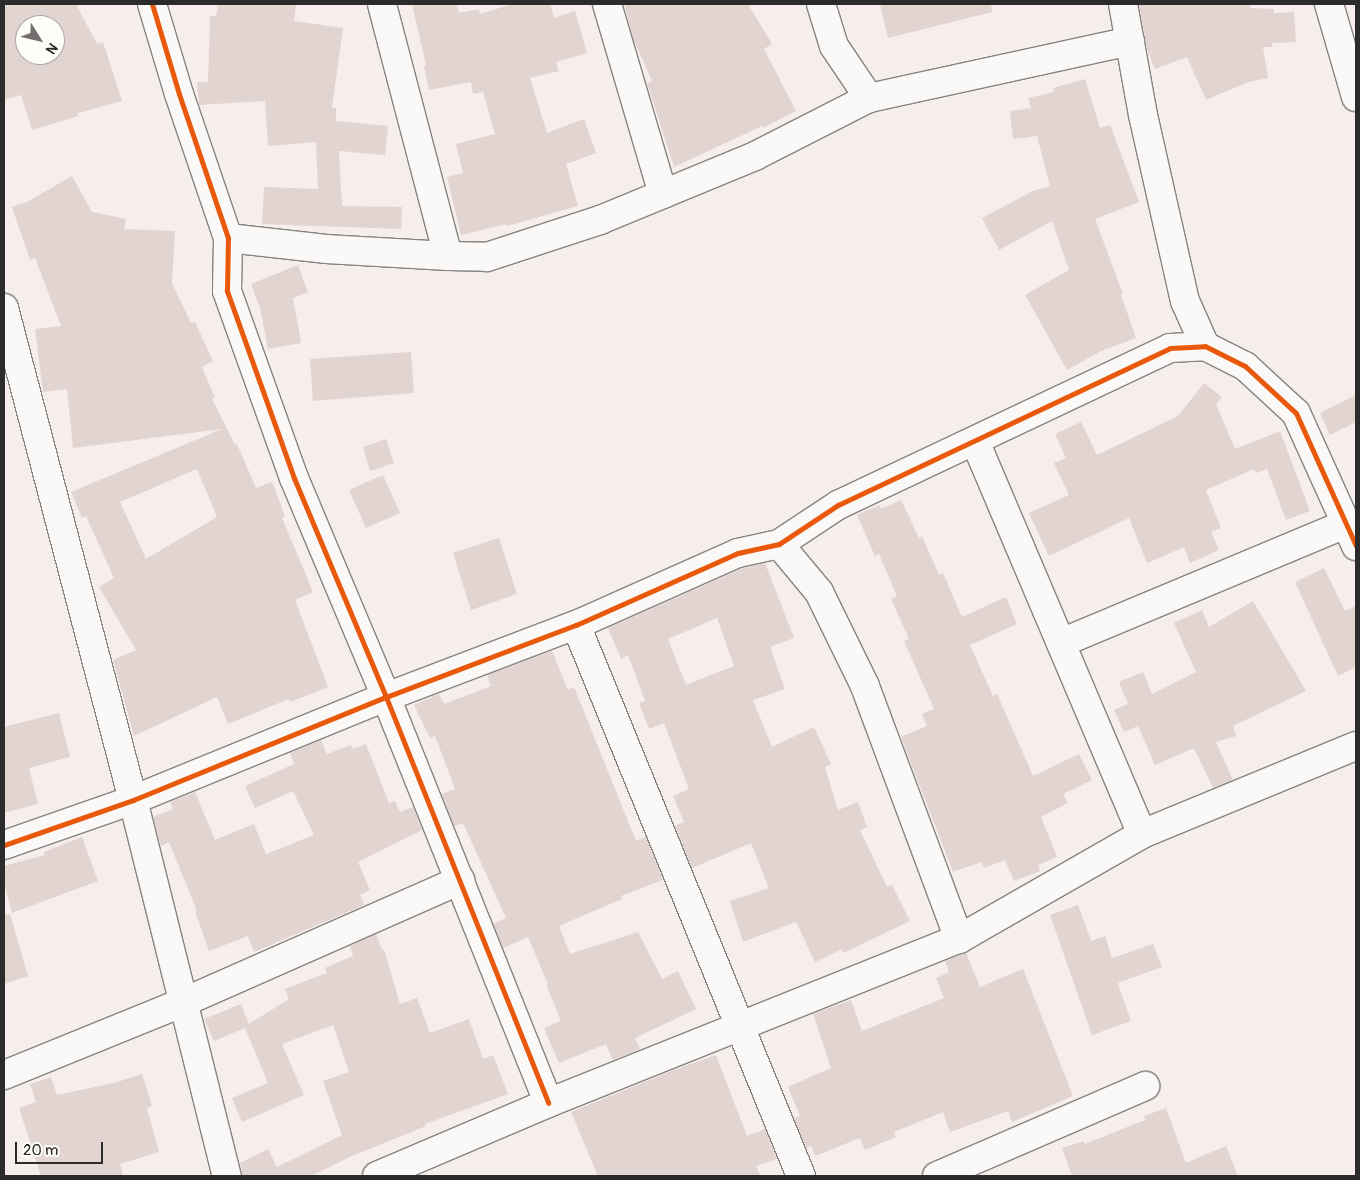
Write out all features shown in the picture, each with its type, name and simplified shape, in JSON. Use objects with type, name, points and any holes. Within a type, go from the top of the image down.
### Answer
[{"type":"street","points":[[152,4],[179,94],[228,238],[227,291],[294,478],[386,697],[548,1103]]},
{"type":"street","points":[[382,4],[448,256]]},
{"type":"street","points":[[607,4],[663,194]]},
{"type":"street","points":[[821,4],[834,46],[869,98]]},
{"type":"street","points":[[1123,4],[1143,116],[1185,301],[1205,346]]},
{"type":"street","points":[[1329,4],[1356,97]]},
{"type":"street","points":[[228,238],[326,250],[487,257],[600,220],[755,156],[869,98],[1130,42]]},
{"type":"street","points":[[4,308],[133,800],[227,1176]]},
{"type":"street","points":[[4,845],[133,800],[386,697],[576,625],[738,553],[779,544],[838,505],[1170,348],[1205,346],[1245,366],[1296,413],[1351,535],[1062,644]]},
{"type":"street","points":[[975,441],[1142,834]]},
{"type":"street","points":[[779,544],[819,592],[865,686],[959,939]]},
{"type":"street","points":[[576,625],[742,1027],[801,1176]]},
{"type":"street","points":[[377,1176],[548,1103],[959,939],[1142,834],[1356,746]]},
{"type":"street","points":[[4,1075],[184,1002],[460,880]]},
{"type":"street","points":[[938,1176],[1145,1086]]},
{"type":"building","points":[[4,4],[76,4],[97,44],[103,42],[122,101],[78,113],[78,116],[32,130],[21,95],[4,100]]},
{"type":"building","points":[[218,4],[296,4],[294,21],[343,28],[332,108],[336,108],[336,121],[388,126],[385,155],[339,151],[342,206],[402,207],[401,229],[262,224],[264,187],[318,189],[316,142],[268,146],[265,101],[199,105],[197,82],[208,82],[210,16],[216,16]]},
{"type":"building","points":[[412,4],[456,4],[459,13],[479,9],[480,14],[512,4],[550,4],[554,18],[575,11],[587,53],[556,62],[559,71],[530,78],[547,133],[584,119],[596,153],[566,164],[578,206],[507,226],[506,224],[461,235],[447,177],[463,173],[456,144],[495,134],[483,92],[473,94],[471,82],[429,90],[424,66],[426,65]]},
{"type":"building","points":[[624,4],[748,4],[772,44],[764,49],[796,111],[763,128],[762,126],[674,167],[647,83],[652,81],[633,38]]},
{"type":"building","points":[[880,4],[991,4],[992,12],[888,38]]},
{"type":"building","points":[[1139,4],[1250,4],[1250,8],[1274,9],[1274,13],[1294,12],[1296,42],[1272,43],[1272,47],[1263,47],[1268,78],[1248,82],[1206,100],[1187,57],[1155,69],[1147,49]]},
{"type":"building","points":[[1085,79],[1100,128],[1110,125],[1139,202],[1095,219],[1123,294],[1121,295],[1136,338],[1101,351],[1067,370],[1025,295],[1069,270],[1052,221],[999,250],[982,218],[1033,191],[1050,186],[1037,136],[1013,139],[1010,111],[1031,108],[1028,98],[1054,92],[1053,88]]},
{"type":"building","points":[[72,176],[92,212],[126,219],[124,229],[175,231],[172,283],[191,323],[195,322],[213,361],[202,367],[215,398],[212,399],[235,445],[237,444],[256,488],[272,482],[285,516],[282,518],[313,592],[295,600],[328,687],[290,702],[289,699],[228,724],[217,697],[134,736],[113,660],[136,650],[99,587],[114,578],[86,516],[82,518],[71,492],[222,429],[73,448],[67,389],[43,392],[35,329],[61,326],[35,258],[30,260],[12,207],[27,202]],"holes":[[[197,469],[217,517],[146,559],[120,502]]]},
{"type":"building","points":[[298,265],[308,292],[293,298],[301,343],[268,349],[260,308],[251,284]]},
{"type":"building","points":[[411,352],[414,393],[313,401],[310,359]]},
{"type":"building","points":[[1204,383],[1222,397],[1216,404],[1235,449],[1280,431],[1310,511],[1286,520],[1267,469],[1256,473],[1254,469],[1206,490],[1221,528],[1211,532],[1219,550],[1190,563],[1184,547],[1147,563],[1129,518],[1049,556],[1029,513],[1069,495],[1054,463],[1066,458],[1055,434],[1081,422],[1097,455],[1178,416]]},
{"type":"building","points":[[1356,395],[1356,422],[1330,435],[1320,413]]},
{"type":"building","points":[[386,439],[394,463],[370,471],[363,447]]},
{"type":"building","points":[[383,475],[400,513],[366,528],[349,490]]},
{"type":"building","points":[[901,500],[919,538],[922,536],[939,575],[943,573],[962,617],[1006,597],[1017,624],[970,645],[993,696],[997,694],[1033,776],[1079,754],[1092,780],[1063,794],[1068,803],[1041,817],[1057,857],[1038,865],[1040,871],[1014,881],[1005,860],[984,868],[981,862],[953,872],[901,737],[927,726],[922,714],[934,709],[904,641],[909,639],[891,599],[897,596],[879,554],[875,556],[857,515],[879,505],[881,509]]},
{"type":"building","points":[[499,538],[517,594],[471,610],[453,553]]},
{"type":"building","points":[[765,563],[794,638],[770,647],[785,689],[753,700],[772,747],[814,727],[831,764],[825,767],[838,810],[858,802],[867,827],[860,830],[887,887],[892,885],[910,921],[843,953],[842,949],[815,962],[796,922],[743,942],[730,901],[769,888],[751,843],[692,868],[675,826],[684,822],[673,796],[689,789],[664,723],[649,729],[639,703],[645,701],[628,655],[621,659],[608,628],[743,568]],"holes":[[[717,618],[734,666],[686,685],[668,639]]]},
{"type":"building","points":[[1324,568],[1345,611],[1356,606],[1356,667],[1338,676],[1295,582]]},
{"type":"building","points":[[1253,601],[1306,691],[1233,726],[1236,736],[1216,742],[1233,780],[1213,788],[1194,748],[1155,765],[1138,726],[1124,732],[1114,710],[1128,704],[1119,682],[1143,672],[1152,694],[1196,672],[1174,623],[1202,610],[1209,627]]},
{"type":"building","points":[[552,651],[568,690],[574,687],[636,841],[646,837],[663,880],[621,896],[622,899],[559,926],[570,954],[638,932],[662,979],[678,971],[696,1009],[635,1038],[640,1049],[613,1060],[606,1044],[559,1063],[544,1028],[561,1021],[546,984],[548,984],[528,937],[503,948],[493,924],[506,918],[463,823],[454,826],[442,794],[455,789],[435,736],[430,738],[414,705],[439,694],[444,704],[491,686],[487,675]]},
{"type":"building","points":[[59,713],[70,757],[29,768],[38,804],[4,813],[4,727]]},
{"type":"building","points":[[321,740],[327,754],[351,745],[352,749],[366,744],[389,803],[395,801],[400,812],[413,807],[422,830],[358,862],[370,890],[360,895],[364,905],[254,952],[248,936],[209,951],[195,911],[197,911],[169,842],[161,846],[153,817],[173,809],[170,802],[195,792],[215,840],[254,824],[266,854],[314,835],[293,791],[255,808],[245,786],[294,764],[290,753]]},
{"type":"building","points":[[82,837],[98,881],[12,913],[4,882],[4,866],[45,855],[44,852]]},
{"type":"building","points":[[1078,905],[1091,941],[1105,936],[1112,958],[1153,944],[1162,967],[1120,982],[1118,984],[1131,1021],[1092,1035],[1050,915]]},
{"type":"building","points":[[10,914],[28,976],[4,984],[4,915]]},
{"type":"building","points":[[376,934],[382,950],[384,949],[400,1004],[417,998],[430,1033],[469,1019],[483,1059],[493,1055],[508,1094],[425,1124],[426,1126],[352,1156],[311,1176],[242,1176],[240,1163],[268,1149],[277,1167],[342,1135],[323,1081],[349,1072],[333,1025],[282,1044],[304,1095],[242,1122],[232,1098],[268,1083],[245,1028],[214,1041],[204,1019],[241,1004],[249,1024],[289,999],[285,989],[327,973],[325,968],[353,956],[350,946]]},
{"type":"building","points":[[966,953],[980,987],[1023,969],[1073,1096],[1012,1122],[1008,1111],[950,1132],[943,1112],[894,1132],[896,1137],[865,1150],[860,1138],[815,1156],[811,1146],[806,1148],[794,1118],[800,1116],[788,1087],[831,1068],[813,1014],[851,1000],[862,1031],[944,998],[936,978],[949,972],[945,961]]},
{"type":"building","points":[[716,1055],[747,1136],[765,1129],[777,1159],[756,1166],[760,1176],[598,1176],[571,1112]]},
{"type":"building","points":[[142,1074],[152,1106],[147,1108],[159,1152],[120,1164],[123,1176],[41,1176],[19,1108],[36,1102],[30,1084],[51,1077],[57,1095],[114,1083]]},
{"type":"building","points":[[1166,1108],[1186,1163],[1226,1146],[1238,1176],[1072,1176],[1062,1148],[1084,1141],[1085,1144],[1145,1120],[1144,1116]]},
{"type":"cycle path","points":[[152,4],[179,94],[228,238],[227,291],[294,478],[386,697],[548,1103]]},
{"type":"cycle path","points":[[4,845],[133,800],[386,697],[576,625],[738,553],[779,544],[838,505],[1170,348],[1205,346],[1245,366],[1296,413],[1356,546]]}]
